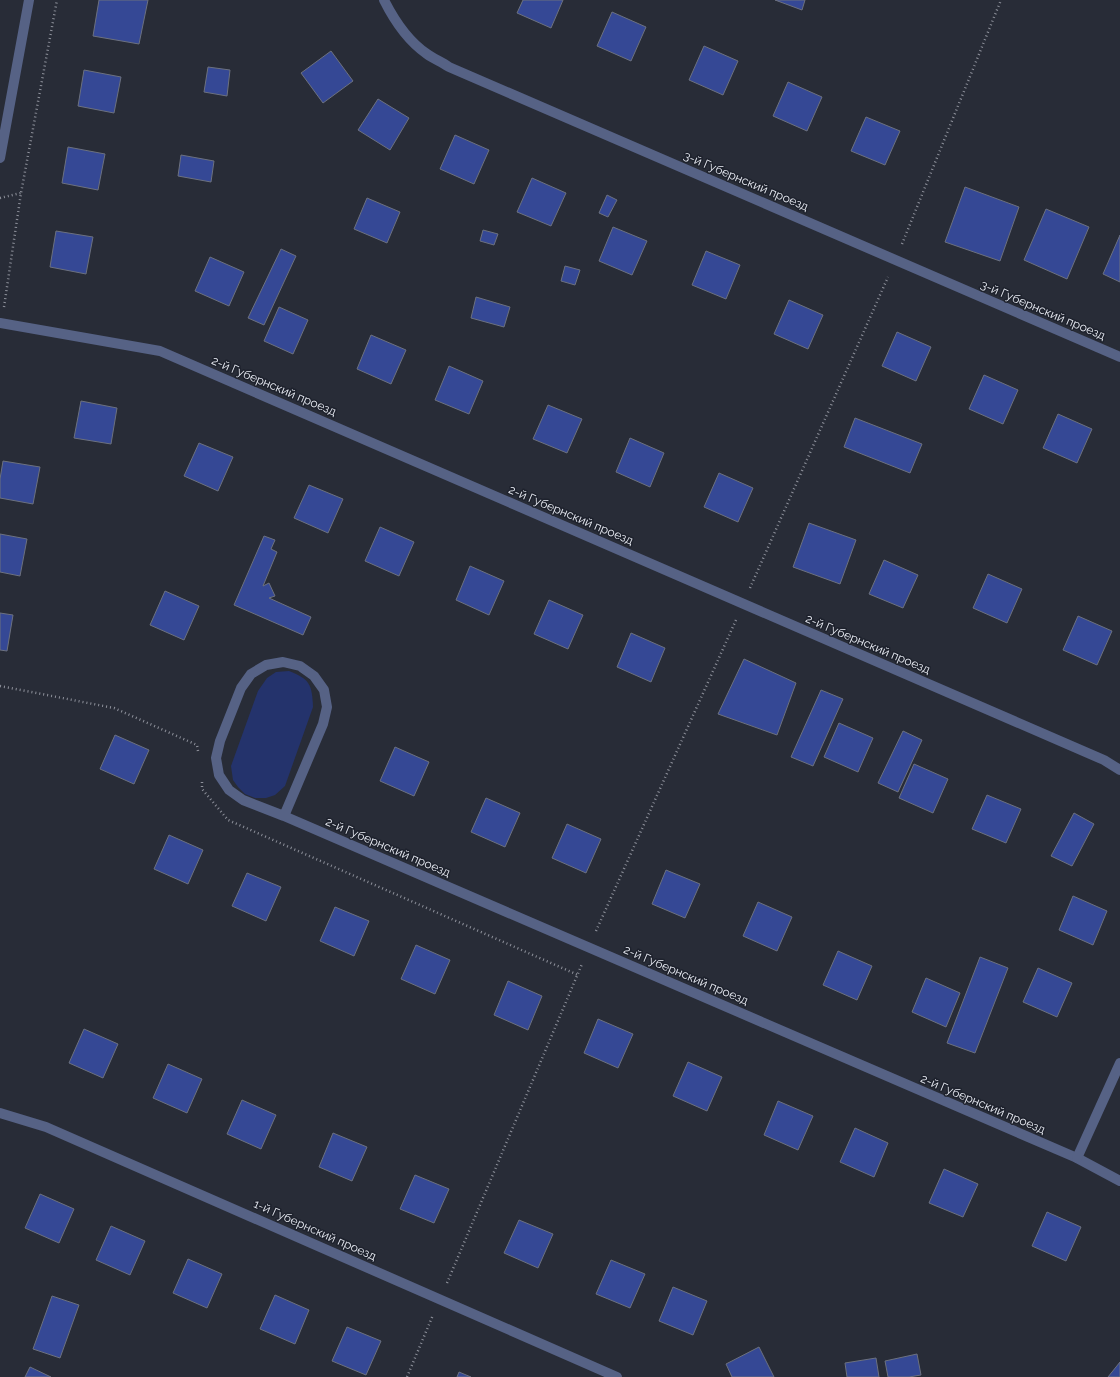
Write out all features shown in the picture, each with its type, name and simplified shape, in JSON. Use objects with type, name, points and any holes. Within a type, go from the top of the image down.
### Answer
[{"type":"street","points":[[0,158],[29,0]]},
{"type":"street","name":"3-й Губернский проезд","points":[[384,0],[390,14],[406,35],[426,53],[449,67],[1120,358]]},
{"type":"street","name":"2-й Губернский проезд","points":[[1,323],[160,351],[1104,760],[1120,770]]},
{"type":"street","name":"2-й Губернский проезд","points":[[284,816],[323,724],[327,707],[324,690],[314,676],[300,666],[283,662],[266,665],[252,674],[248,679],[242,688],[223,735],[216,758],[220,775],[229,790],[243,800],[284,816],[1077,1158],[1120,1181]]},
{"type":"street","points":[[1077,1158],[1120,1063]]},
{"type":"street","name":"1-й Губернский проезд","points":[[0,1113],[46,1127],[617,1377]]},
{"type":"path","points":[[1,323],[21,193],[57,0]]},
{"type":"path","points":[[407,1377],[589,948],[896,260],[1001,0]]},
{"type":"path","points":[[0,198],[21,193]]},
{"type":"shaded area","points":[[289,671],[306,680],[311,688],[313,707],[285,786],[275,795],[266,798],[255,798],[245,794],[238,787],[233,780],[231,766],[258,691],[267,678],[276,672]]},
{"type":"building","points":[[99,0],[148,0],[139,44],[93,36]]},
{"type":"building","points":[[523,0],[563,0],[551,28],[517,13]]},
{"type":"building","points":[[775,0],[805,0],[802,10]]},
{"type":"building","points":[[612,12],[646,27],[631,61],[597,46]]},
{"type":"building","points":[[704,46],[738,61],[723,95],[689,80]]},
{"type":"building","points":[[331,51],[353,81],[323,103],[301,73]]},
{"type":"building","points":[[208,67],[230,70],[227,96],[204,92]]},
{"type":"building","points":[[84,70],[121,77],[114,113],[78,106]]},
{"type":"building","points":[[788,82],[822,97],[807,131],[773,116]]},
{"type":"building","points":[[378,99],[409,118],[390,150],[358,130]]},
{"type":"building","points":[[866,117],[900,131],[885,165],[851,151]]},
{"type":"building","points":[[455,135],[489,150],[474,184],[440,169]]},
{"type":"building","points":[[68,147],[105,154],[98,190],[62,183]]},
{"type":"building","points":[[181,155],[214,161],[211,182],[178,176]]},
{"type":"building","points":[[532,178],[566,193],[551,226],[517,212]]},
{"type":"building","points":[[965,187],[1019,207],[1000,261],[945,242]]},
{"type":"building","points":[[607,195],[617,200],[608,217],[599,213]]},
{"type":"building","points":[[367,198],[400,212],[387,243],[354,229]]},
{"type":"building","points":[[1046,209],[1089,227],[1067,279],[1024,260]]},
{"type":"building","points":[[613,227],[647,241],[632,275],[599,261]]},
{"type":"building","points":[[483,230],[498,234],[494,245],[480,241]]},
{"type":"building","points":[[56,231],[93,237],[86,274],[50,267]]},
{"type":"building","points":[[1120,235],[1120,282],[1103,274]]},
{"type":"building","points":[[281,249],[296,256],[264,325],[248,318]]},
{"type":"building","points":[[706,251],[740,265],[726,299],[692,285]]},
{"type":"building","points":[[210,257],[244,272],[229,306],[195,291]]},
{"type":"building","points":[[565,266],[580,270],[575,285],[561,281]]},
{"type":"building","points":[[476,297],[510,307],[504,327],[471,318]]},
{"type":"building","points":[[789,300],[823,315],[808,349],[774,334]]},
{"type":"building","points":[[279,307],[308,320],[293,354],[264,341]]},
{"type":"building","points":[[897,332],[931,347],[916,381],[882,366]]},
{"type":"building","points":[[371,335],[406,350],[391,384],[357,369]]},
{"type":"building","points":[[449,366],[483,381],[469,414],[435,400]]},
{"type":"building","points":[[984,375],[1018,390],[1003,424],[969,409]]},
{"type":"building","points":[[81,401],[117,408],[111,444],[74,438]]},
{"type":"building","points":[[548,405],[582,419],[567,453],[533,439]]},
{"type":"building","points":[[1058,414],[1092,429],[1077,463],[1043,448]]},
{"type":"building","points":[[855,418],[922,444],[910,473],[844,447]]},
{"type":"building","points":[[630,438],[664,453],[650,487],[616,472]]},
{"type":"building","points":[[199,443],[233,457],[218,491],[184,476]]},
{"type":"building","points":[[3,461],[40,467],[33,504],[0,498],[0,479]]},
{"type":"building","points":[[719,473],[753,488],[738,522],[704,507]]},
{"type":"building","points":[[309,485],[343,499],[328,533],[294,518]]},
{"type":"building","points":[[809,523],[856,540],[840,584],[793,567]]},
{"type":"building","points":[[380,527],[414,542],[399,576],[365,561]]},
{"type":"building","points":[[0,534],[27,539],[20,576],[0,572]]},
{"type":"building","points":[[264,536],[275,540],[271,549],[277,552],[263,586],[269,583],[275,596],[269,598],[311,617],[303,635],[234,605]]},
{"type":"building","points":[[884,560],[918,575],[903,608],[869,594]]},
{"type":"building","points":[[470,566],[504,581],[489,615],[456,600]]},
{"type":"building","points":[[988,574],[1022,589],[1007,623],[973,608]]},
{"type":"building","points":[[165,591],[199,606],[184,640],[150,625]]},
{"type":"building","points":[[549,600],[583,615],[568,649],[534,634]]},
{"type":"building","points":[[0,613],[13,615],[7,651],[0,650]]},
{"type":"building","points":[[1078,616],[1112,631],[1097,665],[1063,650]]},
{"type":"building","points":[[631,633],[665,648],[651,682],[617,667]]},
{"type":"building","points":[[744,659],[796,683],[777,735],[718,714]]},
{"type":"building","points":[[821,690],[843,699],[813,766],[791,757]]},
{"type":"building","points":[[839,723],[873,738],[858,772],[824,757]]},
{"type":"building","points":[[903,731],[922,740],[898,792],[878,783]]},
{"type":"building","points":[[115,735],[149,750],[134,784],[100,769]]},
{"type":"building","points":[[395,747],[429,762],[414,796],[380,781]]},
{"type":"building","points":[[914,764],[948,779],[933,813],[899,798]]},
{"type":"building","points":[[987,795],[1021,809],[1006,843],[972,829]]},
{"type":"building","points":[[486,798],[520,813],[505,847],[471,832]]},
{"type":"building","points":[[1074,813],[1094,824],[1072,866],[1051,856]]},
{"type":"building","points":[[567,824],[601,839],[586,873],[552,858]]},
{"type":"building","points":[[169,835],[203,850],[188,884],[154,869]]},
{"type":"building","points":[[666,870],[700,884],[685,918],[652,904]]},
{"type":"building","points":[[247,873],[281,887],[266,921],[232,906]]},
{"type":"building","points":[[1073,896],[1107,911],[1093,945],[1059,930]]},
{"type":"building","points":[[758,902],[792,917],[777,951],[743,936]]},
{"type":"building","points":[[335,907],[369,921],[354,956],[320,941]]},
{"type":"building","points":[[416,945],[450,960],[435,994],[401,979]]},
{"type":"building","points":[[838,951],[872,966],[857,1000],[823,985]]},
{"type":"building","points":[[980,957],[1008,968],[975,1053],[947,1043]]},
{"type":"building","points":[[1038,968],[1072,983],[1057,1017],[1023,1002]]},
{"type":"building","points":[[926,978],[960,993],[946,1027],[912,1012]]},
{"type":"building","points":[[508,981],[542,996],[528,1030],[494,1015]]},
{"type":"building","points":[[598,1019],[633,1034],[618,1068],[584,1053]]},
{"type":"building","points":[[84,1029],[118,1044],[103,1078],[69,1063]]},
{"type":"building","points":[[688,1062],[722,1077],[707,1111],[673,1096]]},
{"type":"building","points":[[168,1064],[202,1079],[187,1113],[153,1098]]},
{"type":"building","points":[[242,1100],[276,1115],[261,1149],[227,1134]]},
{"type":"building","points":[[778,1101],[813,1116],[798,1150],[764,1135]]},
{"type":"building","points":[[855,1128],[888,1143],[874,1177],[840,1162]]},
{"type":"building","points":[[333,1133],[367,1147],[352,1181],[319,1167]]},
{"type":"building","points":[[944,1169],[978,1184],[963,1217],[929,1203]]},
{"type":"building","points":[[415,1175],[449,1189],[434,1223],[400,1209]]},
{"type":"building","points":[[40,1194],[74,1209],[59,1243],[25,1228]]},
{"type":"building","points":[[1047,1212],[1081,1227],[1066,1261],[1032,1246]]},
{"type":"building","points":[[519,1220],[553,1234],[538,1268],[504,1253]]},
{"type":"building","points":[[111,1226],[145,1241],[130,1275],[96,1260]]},
{"type":"building","points":[[188,1259],[222,1274],[207,1308],[173,1293]]},
{"type":"building","points":[[611,1260],[645,1274],[630,1308],[596,1294]]},
{"type":"building","points":[[673,1287],[707,1301],[693,1335],[659,1321]]},
{"type":"building","points":[[275,1295],[309,1310],[295,1344],[260,1329]]},
{"type":"building","points":[[52,1296],[79,1305],[60,1358],[33,1349]]},
{"type":"building","points":[[347,1327],[381,1341],[366,1375],[332,1361]]},
{"type":"building","points":[[759,1347],[774,1377],[732,1377],[726,1364]]},
{"type":"building","points":[[917,1354],[921,1375],[909,1377],[888,1377],[885,1361]]},
{"type":"building","points":[[876,1358],[879,1377],[847,1377],[845,1363]]},
{"type":"building","points":[[1120,1362],[1120,1377],[1108,1377]]},
{"type":"building","points":[[30,1367],[51,1377],[25,1377]]},
{"type":"building","points":[[459,1372],[471,1377],[457,1377]]}]
